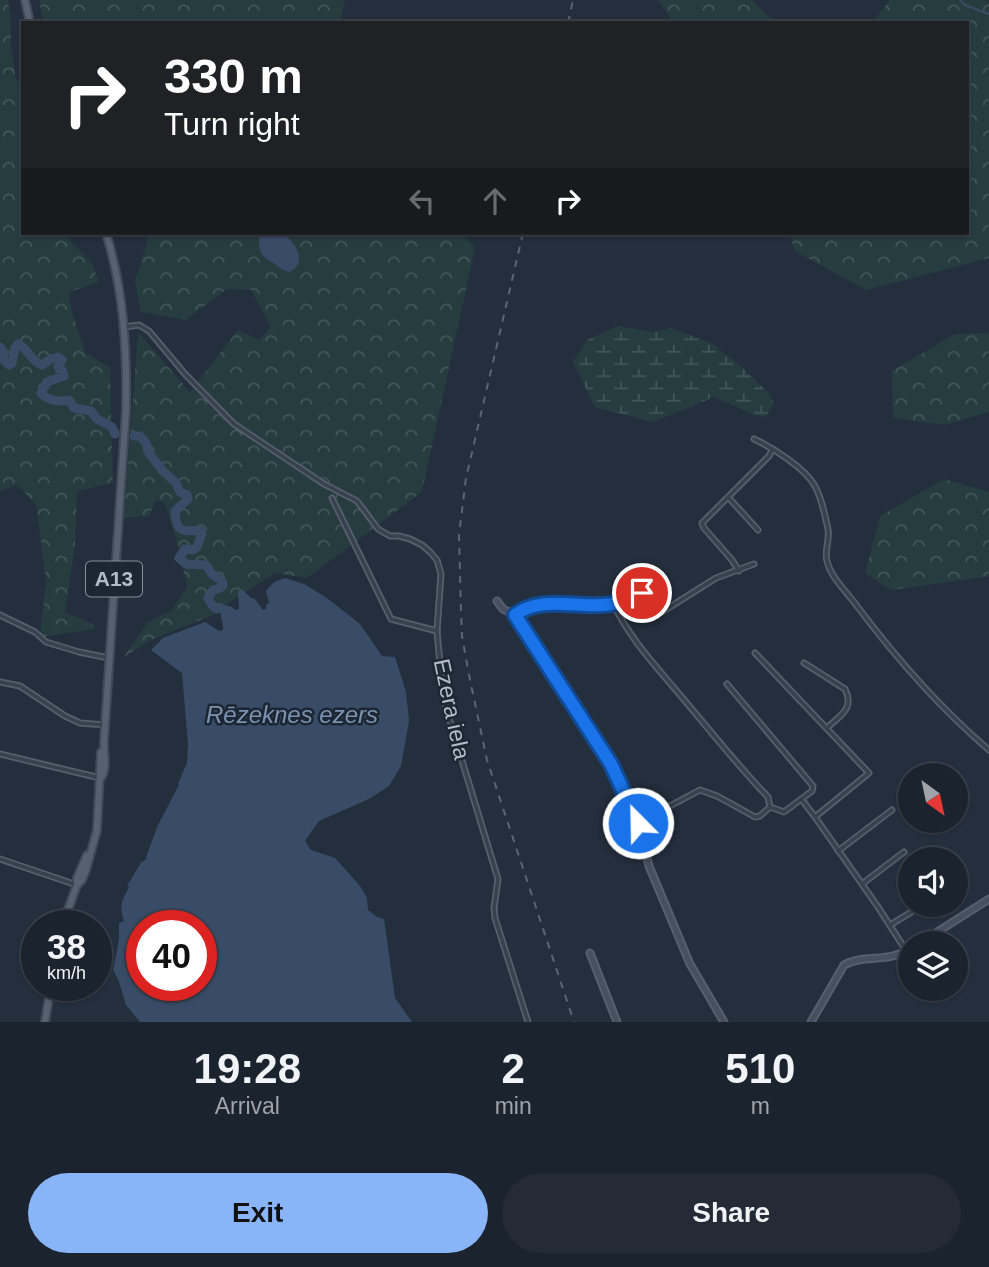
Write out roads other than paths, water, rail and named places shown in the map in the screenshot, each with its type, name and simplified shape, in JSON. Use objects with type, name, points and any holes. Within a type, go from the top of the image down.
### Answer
[{"type":"main road","points":[[25,0],[30,21]]},
{"type":"main road","name":"A13","points":[[68,910],[77,878],[91,850],[97,830],[126,411],[124,327],[120,291],[106,235]]},
{"type":"main road","points":[[44,1022],[48,1001]]},
{"type":"street","name":"Ezera iela","points":[[124,327],[139,325],[149,331],[185,374],[234,424],[324,484],[357,501],[378,529],[390,536],[399,536],[422,545],[436,560],[441,574],[437,631],[446,708],[498,879],[495,918],[528,1022]]},
{"type":"street","points":[[754,439],[806,474],[815,486],[822,504],[829,535],[826,559],[842,588],[930,694],[989,750]]},
{"type":"street","points":[[739,570],[702,525],[772,450]]},
{"type":"street","points":[[728,497],[758,530]]},
{"type":"street","points":[[332,498],[391,619],[437,631]]},
{"type":"street","points":[[515,615],[524,609],[542,604],[586,606],[613,603],[642,593],[658,611],[664,612],[716,579],[754,565]]},
{"type":"street","points":[[497,601],[503,609],[515,615],[611,764],[638,823],[645,856],[670,919],[690,964],[724,1022]]},
{"type":"street","points":[[613,603],[629,631],[711,733],[768,797],[770,807]]},
{"type":"street","points":[[0,615],[35,632],[46,642],[79,653],[109,658]]},
{"type":"street","points":[[755,653],[869,773],[816,817]]},
{"type":"street","points":[[804,663],[845,689],[848,695],[850,701],[847,708],[827,728]]},
{"type":"street","points":[[0,682],[30,691],[80,723],[105,725]]},
{"type":"street","points":[[727,684],[813,785],[812,791],[802,800],[784,811],[770,807]]},
{"type":"street","points":[[0,754],[101,778]]},
{"type":"street","points":[[638,823],[700,790],[717,796],[755,817],[770,807]]},
{"type":"street","points":[[802,800],[898,937]]},
{"type":"street","points":[[838,851],[892,810]]},
{"type":"street","points":[[862,884],[898,857]]},
{"type":"street","points":[[0,859],[77,885]]},
{"type":"street","points":[[939,931],[989,899]]},
{"type":"street","points":[[890,925],[903,917]]},
{"type":"street","points":[[590,953],[617,1022]]},
{"type":"street","points":[[811,1022],[844,965],[851,961],[898,956]]},
{"type":"water","points":[[284,235],[291,241],[299,255],[295,268],[290,272],[285,271],[263,256],[259,236]]},
{"type":"water","name":"Rēzeknes ezers","points":[[285,578],[304,584],[360,624],[382,656],[395,657],[406,692],[409,721],[401,766],[389,786],[369,799],[319,821],[305,841],[311,850],[335,858],[360,886],[367,898],[368,910],[384,919],[395,998],[412,1022],[140,1022],[126,1005],[113,970],[119,923],[124,921],[122,907],[129,887],[127,886],[142,861],[147,858],[158,825],[187,763],[182,673],[151,650],[163,638],[205,622],[219,631],[223,630],[221,608],[225,605],[239,609],[238,591],[243,590],[255,599],[263,610],[266,609],[269,603],[266,591],[274,582]]},
{"type":"waterway","points":[[960,0],[965,5],[989,14]]},
{"type":"waterway","points":[[0,347],[9,365],[18,344],[42,365],[58,357],[62,360],[58,366],[64,376],[47,382],[41,393],[54,400],[69,400],[74,408],[91,411],[97,419],[112,427],[115,434]]},
{"type":"waterway","points":[[134,436],[140,436],[163,471],[176,483],[180,492],[187,495],[188,499],[175,511],[177,524],[182,529],[201,531],[202,534],[197,547],[193,550],[185,549],[179,558],[186,564],[206,565],[212,574],[222,581],[223,585],[213,590],[208,598],[217,609],[221,608]]},
{"type":"railway","points":[[568,21],[573,0]]},
{"type":"railway","points":[[523,235],[466,478],[459,535],[462,636],[487,760],[574,1022]]}]
